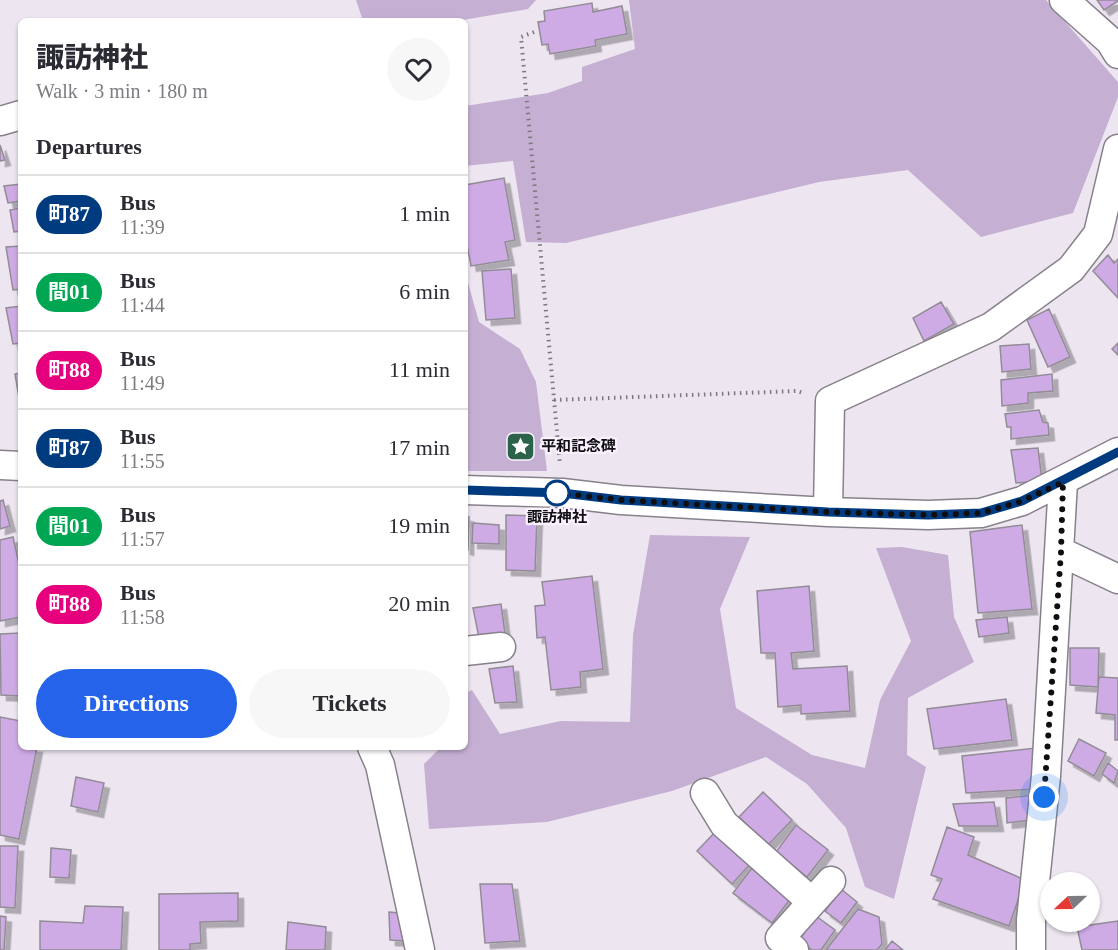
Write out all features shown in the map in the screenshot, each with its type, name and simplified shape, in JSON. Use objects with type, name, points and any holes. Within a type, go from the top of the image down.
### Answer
[{"type":"street","points":[[1064,0],[1110,41],[1118,54]]},
{"type":"street","points":[[0,121],[18,116]]},
{"type":"street","points":[[828,512],[830,401],[991,327],[1071,269],[1098,234],[1118,149]]},
{"type":"street","points":[[468,490],[562,493],[621,500],[828,512],[928,515],[981,513],[1022,501],[1118,452]]},
{"type":"street","points":[[0,465],[18,466]]},
{"type":"street","points":[[1031,950],[1031,920],[1046,776],[1061,552],[1063,482]]},
{"type":"street","points":[[1061,552],[1118,579]]},
{"type":"street","points":[[468,651],[501,647]]},
{"type":"street","points":[[373,750],[380,765],[420,950]]},
{"type":"street","points":[[705,793],[724,824],[812,902]]},
{"type":"street","points":[[794,950],[780,938],[831,881]]},
{"type":"path","points":[[534,32],[521,37],[562,493]]},
{"type":"path","points":[[554,400],[797,391],[830,401]]},
{"type":"shaded area","points":[[356,0],[536,0],[528,9],[468,19],[362,18]]},
{"type":"shaded area","points":[[629,0],[1046,0],[1118,82],[1118,97],[1073,213],[981,237],[908,170],[819,182],[566,243],[526,242],[513,161],[468,166],[468,106],[548,93],[582,81],[582,67],[635,49]]},
{"type":"shaded area","points":[[468,283],[479,322],[520,349],[536,382],[547,471],[468,471]]},
{"type":"shaded area","points":[[650,535],[750,537],[720,609],[736,708],[812,755],[865,768],[880,700],[911,641],[876,548],[902,547],[948,555],[954,617],[974,662],[908,698],[907,755],[926,767],[894,899],[865,887],[846,828],[807,784],[766,757],[672,791],[547,822],[429,829],[424,764],[438,750],[468,750],[468,692],[472,690],[500,734],[561,721],[630,722],[633,635]]},
{"type":"building","points":[[1097,0],[1118,0],[1118,1],[1104,10]]},
{"type":"building","points":[[592,3],[593,12],[622,6],[627,34],[595,40],[596,46],[550,54],[548,44],[542,45],[538,22],[545,21],[544,11]]},
{"type":"building","points":[[0,145],[5,160],[0,161]]},
{"type":"building","points":[[504,178],[515,240],[505,242],[509,260],[471,266],[468,250],[468,184]]},
{"type":"building","points":[[18,184],[18,201],[8,203],[4,186]]},
{"type":"building","points":[[18,209],[18,231],[14,232],[10,210]]},
{"type":"building","points":[[18,246],[18,289],[13,290],[6,247]]},
{"type":"building","points":[[1108,255],[1114,263],[1118,259],[1118,298],[1093,271]]},
{"type":"building","points":[[511,269],[515,318],[486,320],[482,271]]},
{"type":"building","points":[[941,302],[954,324],[924,341],[913,318]]},
{"type":"building","points":[[18,306],[18,343],[13,344],[6,308]]},
{"type":"building","points":[[1049,309],[1070,357],[1048,367],[1027,320]]},
{"type":"building","points":[[1118,343],[1118,355],[1112,349]]},
{"type":"building","points":[[1029,344],[1031,369],[1002,372],[1000,346]]},
{"type":"building","points":[[15,374],[18,374],[18,392]]},
{"type":"building","points":[[1052,374],[1053,391],[1028,393],[1028,403],[1002,406],[1001,380]]},
{"type":"building","points":[[1039,410],[1043,422],[1048,423],[1049,435],[1011,439],[1011,427],[1007,427],[1005,414]]},
{"type":"building","points":[[1038,448],[1042,481],[1016,483],[1011,450]]},
{"type":"building","points":[[3,500],[10,526],[0,529],[0,501]]},
{"type":"building","points":[[506,515],[537,516],[535,571],[506,570]]},
{"type":"building","points":[[473,523],[499,525],[499,544],[472,543]]},
{"type":"building","points":[[1022,525],[1032,609],[978,613],[970,532]]},
{"type":"building","points":[[13,537],[18,560],[18,618],[0,621],[0,540]]},
{"type":"building","points":[[592,576],[603,669],[580,672],[581,687],[551,690],[545,637],[537,638],[535,606],[545,605],[542,582]]},
{"type":"building","points":[[809,586],[814,651],[791,653],[793,669],[847,666],[850,711],[801,714],[801,705],[778,707],[775,653],[761,653],[757,591]]},
{"type":"building","points":[[501,604],[506,641],[480,643],[473,608]]},
{"type":"building","points":[[1007,617],[1009,633],[979,637],[976,620]]},
{"type":"building","points":[[18,633],[18,696],[1,695],[0,634]]},
{"type":"building","points":[[1070,648],[1099,648],[1098,687],[1070,685]]},
{"type":"building","points":[[513,666],[517,702],[495,703],[489,669]]},
{"type":"building","points":[[1099,677],[1118,678],[1118,740],[1115,740],[1115,715],[1096,713]]},
{"type":"building","points":[[1006,699],[1012,740],[934,749],[927,709]]},
{"type":"building","points":[[0,717],[18,720],[18,750],[36,750],[19,839],[0,835]]},
{"type":"building","points":[[1079,739],[1106,753],[1094,776],[1068,761]]},
{"type":"building","points":[[1036,748],[1038,789],[966,793],[962,756]]},
{"type":"building","points":[[1108,763],[1118,771],[1114,783],[1102,774]]},
{"type":"building","points":[[76,777],[104,783],[98,812],[71,806]]},
{"type":"building","points":[[763,792],[792,820],[768,845],[739,817]]},
{"type":"building","points":[[1034,795],[1038,819],[1007,823],[1006,798]]},
{"type":"building","points":[[994,802],[998,826],[959,826],[953,804]]},
{"type":"building","points":[[796,825],[828,850],[807,877],[776,852]]},
{"type":"building","points":[[947,827],[974,837],[968,855],[1025,880],[1009,926],[933,899],[942,879],[931,875]]},
{"type":"building","points":[[718,829],[753,861],[732,884],[697,851]]},
{"type":"building","points":[[0,846],[18,846],[15,908],[0,907]]},
{"type":"building","points":[[51,848],[71,850],[69,878],[50,877]]},
{"type":"building","points":[[752,868],[791,898],[772,923],[733,893]]},
{"type":"building","points":[[480,884],[512,884],[520,941],[485,943]]},
{"type":"building","points":[[841,889],[857,902],[841,923],[825,911]]},
{"type":"building","points":[[238,893],[238,921],[200,922],[201,943],[190,944],[190,950],[159,950],[159,894]]},
{"type":"building","points":[[85,906],[123,907],[121,950],[40,950],[40,921],[83,923]]},
{"type":"building","points":[[858,909],[879,917],[882,944],[877,950],[826,950]]},
{"type":"building","points":[[389,912],[408,914],[406,941],[390,940]]},
{"type":"building","points":[[0,916],[6,917],[4,950],[0,950]]},
{"type":"building","points":[[816,916],[835,930],[821,950],[812,950],[799,940]]},
{"type":"building","points":[[1118,921],[1118,950],[1082,950],[1078,932],[1100,932],[1100,924]]},
{"type":"building","points":[[288,922],[326,927],[325,950],[286,950]]},
{"type":"building","points":[[892,941],[903,950],[885,950]]},
{"type":"bus line","name":"町87","points":[[468,490],[562,493],[621,500],[828,512],[928,515],[981,513],[1022,501],[1118,452]]},
{"type":"place","name":"平和記念碑","points":[[520,446]]},
{"type":"place","name":"諏訪神社","points":[[557,493]]},
{"type":"route","points":[[557,493],[621,500],[828,512],[928,515],[981,513],[1022,501],[1063,482],[1061,552],[1044,797]]}]
